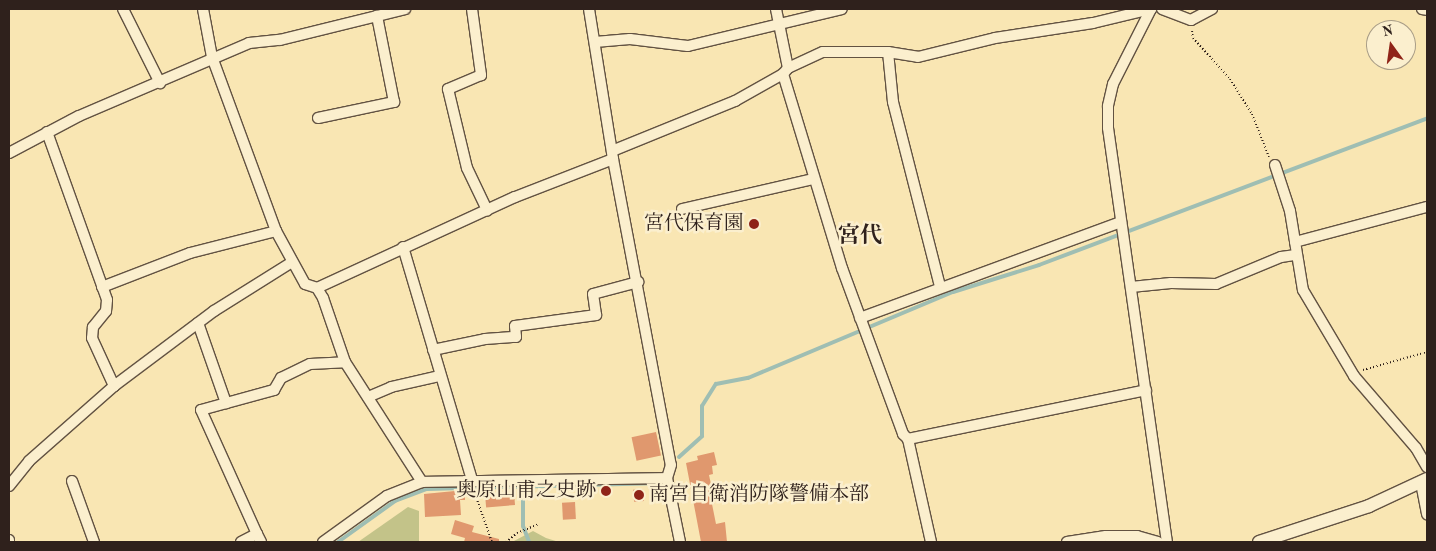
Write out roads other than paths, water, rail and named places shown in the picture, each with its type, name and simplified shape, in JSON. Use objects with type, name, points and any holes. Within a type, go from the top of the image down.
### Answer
[{"type":"street","points":[[123,9],[160,83]]},
{"type":"street","points":[[203,9],[212,57],[276,231],[305,284],[317,288],[403,247],[735,101],[785,71],[823,52],[888,52],[918,57],[995,38],[1093,23],[1151,9]]},
{"type":"street","points":[[9,153],[47,132],[160,83],[212,57],[249,43],[280,40],[405,9]]},
{"type":"street","points":[[472,9],[481,75],[448,89],[467,168],[487,210]]},
{"type":"street","points":[[589,9],[612,155],[638,282],[671,465],[667,478],[680,542]]},
{"type":"street","points":[[776,9],[780,24],[785,71],[813,179],[862,325],[903,434],[908,439],[931,542]]},
{"type":"street","points":[[595,42],[630,39],[688,46],[842,9]]},
{"type":"street","points":[[1151,9],[1113,84],[1108,106],[1123,230],[1167,542]]},
{"type":"street","points":[[1162,9],[1191,20],[1212,9]]},
{"type":"street","points":[[1422,9],[1427,10]]},
{"type":"street","points":[[318,118],[394,102],[377,16]]},
{"type":"street","points":[[888,52],[892,102],[940,287]]},
{"type":"street","points":[[47,132],[102,287],[106,311],[93,327],[92,338],[114,386]]},
{"type":"street","points":[[1275,165],[1282,181],[1296,242],[1296,255],[1303,290],[1354,376],[1416,448],[1427,466]]},
{"type":"street","points":[[682,209],[813,179]]},
{"type":"street","points":[[1296,242],[1427,207]]},
{"type":"street","points":[[862,325],[940,287],[1123,230]]},
{"type":"street","points":[[102,287],[190,253],[276,231]]},
{"type":"street","points":[[403,247],[439,376],[472,480]]},
{"type":"street","points":[[1131,287],[1171,283],[1216,284],[1281,257],[1296,255]]},
{"type":"street","points":[[9,486],[29,461],[114,386],[198,323],[292,262]]},
{"type":"street","points":[[433,350],[485,339],[516,337],[515,326],[596,315],[593,294],[638,282]]},
{"type":"street","points":[[317,288],[345,362],[422,482]]},
{"type":"street","points":[[198,323],[226,403]]},
{"type":"street","points":[[241,542],[259,538],[201,410],[274,390],[281,378],[310,364],[345,362]]},
{"type":"street","points":[[368,397],[391,387],[439,376]]},
{"type":"street","points":[[908,439],[1146,390]]},
{"type":"street","points":[[323,542],[387,496],[422,482],[667,478]]},
{"type":"street","points":[[72,481],[94,542]]},
{"type":"street","points":[[1259,542],[1370,506],[1424,481],[1427,514]]},
{"type":"street","points":[[1067,542],[1106,536],[1137,536],[1158,542]]},
{"type":"waterway","points":[[679,457],[702,436],[702,406],[716,384],[748,378],[953,292],[1039,265],[1427,118]]},
{"type":"waterway","points":[[338,542],[395,501],[427,489],[651,483]]},
{"type":"waterway","points":[[523,486],[523,526],[529,542]]},
{"type":"place","name":"宮代保育園","points":[[754,224]]},
{"type":"place","name":"奥原山甫之史跡","points":[[606,491]]},
{"type":"place","name":"南宮自衛消防隊警備本部","points":[[639,495]]},
{"type":"district","name":"宮代","points":[[860,237]]}]
